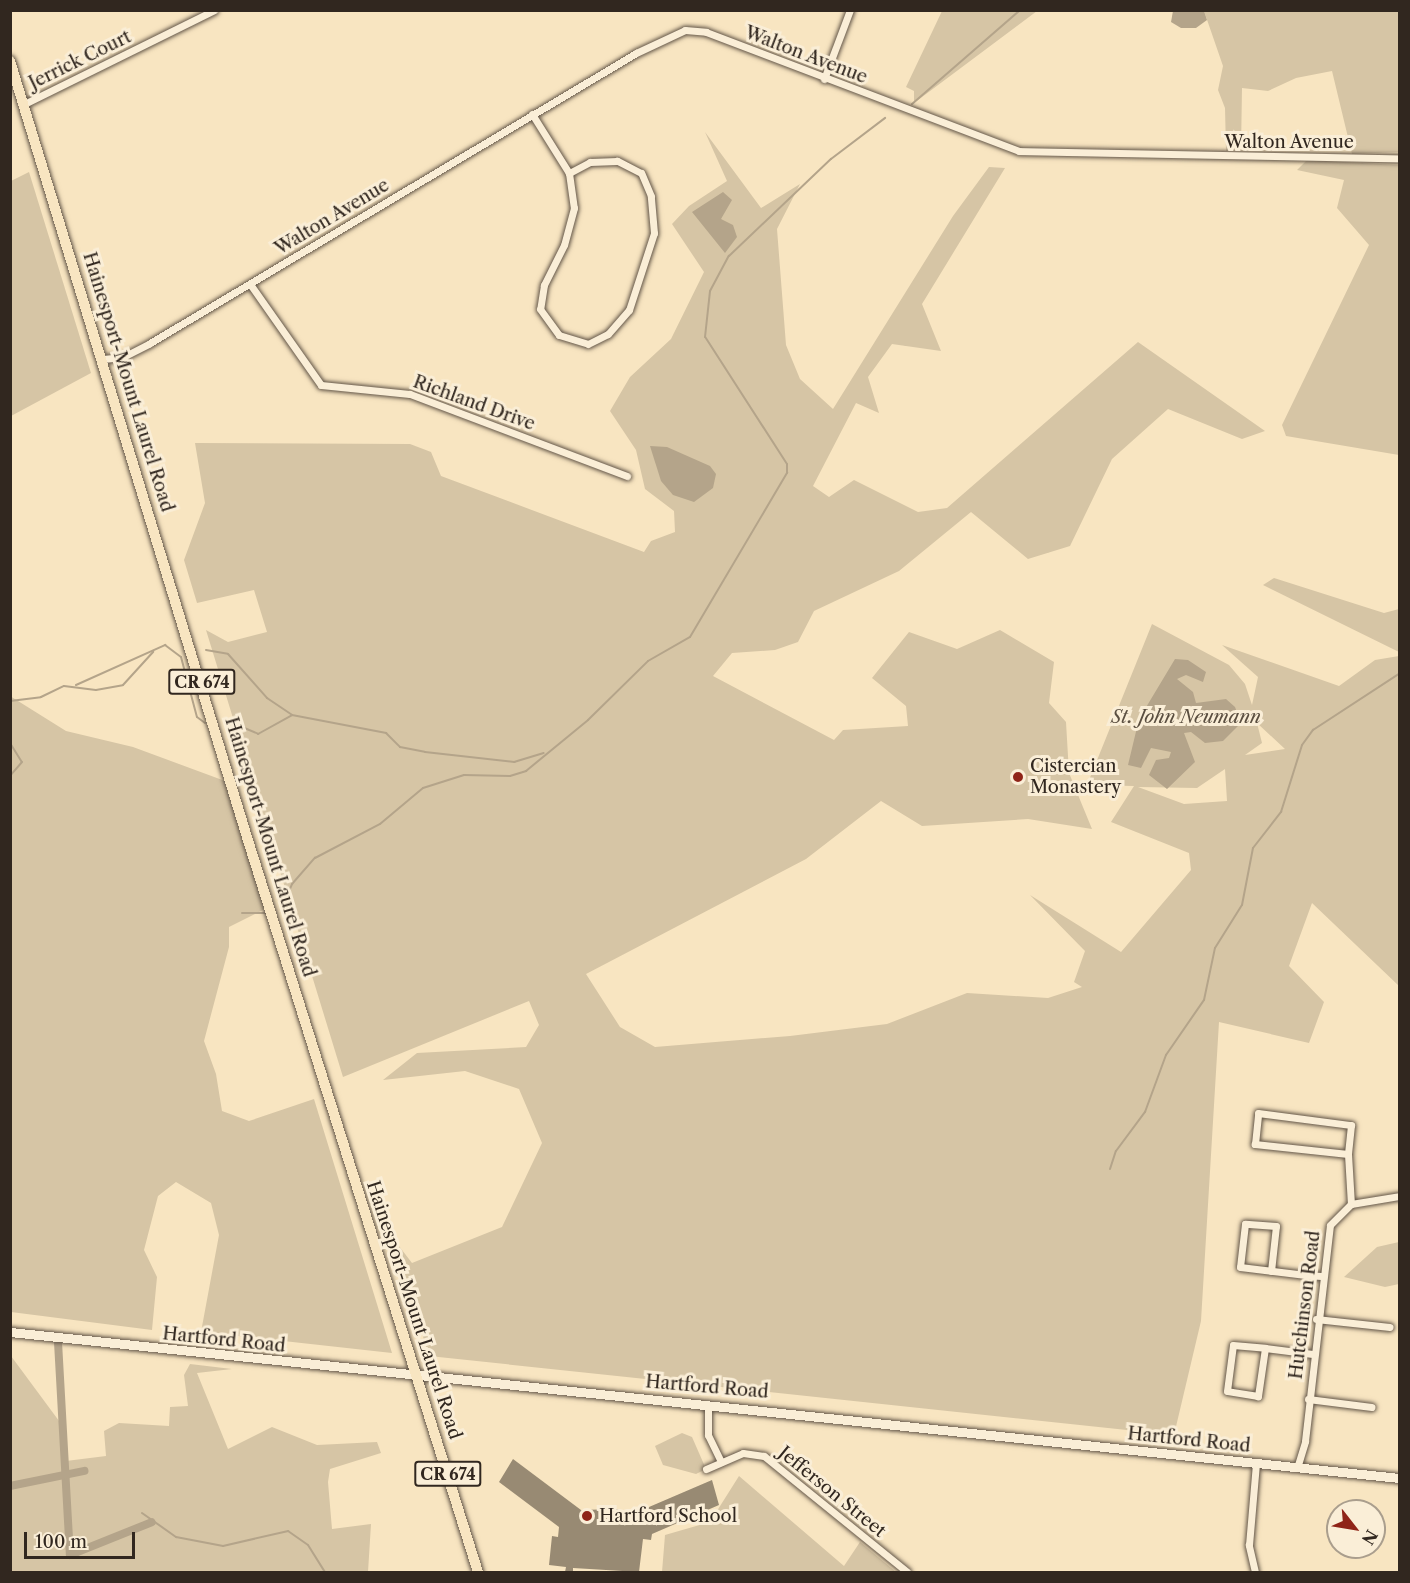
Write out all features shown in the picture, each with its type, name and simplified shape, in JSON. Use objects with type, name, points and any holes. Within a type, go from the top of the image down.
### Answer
[{"type":"main road","name":"Hainesport-Mount Laurel Road","points":[[10,61],[103,359],[246,834],[478,1572]]},
{"type":"street","name":"Jerrick Court","points":[[24,104],[214,10]]},
{"type":"street","points":[[824,79],[850,10]]},
{"type":"street","name":"Walton Avenue","points":[[103,359],[135,351],[656,41],[685,30],[706,32],[1001,146],[1035,154],[1400,158]]},
{"type":"street","points":[[532,114],[569,173],[574,208],[564,245],[544,285],[540,309],[559,335],[588,344],[608,334],[629,310],[654,234],[651,196],[642,173],[617,161],[590,162],[569,173]]},
{"type":"street","name":"Richland Drive","points":[[250,284],[321,386],[410,394],[627,476]]},
{"type":"street","points":[[1348,1154],[1255,1144],[1258,1113],[1351,1125],[1348,1154],[1351,1204],[1400,1196]]},
{"type":"street","name":"Hutchinson Road","points":[[1297,1468],[1308,1399],[1321,1276],[1330,1226],[1351,1204]]},
{"type":"street","points":[[1271,1271],[1276,1226],[1245,1224],[1240,1267],[1271,1271],[1321,1276]]},
{"type":"street","points":[[1316,1319],[1390,1327]]},
{"type":"street","name":"Hartford Road","points":[[10,1332],[708,1406],[866,1419],[1256,1464],[1400,1478]]},
{"type":"street","points":[[1265,1348],[1258,1396],[1227,1391],[1233,1345],[1265,1348],[1313,1354]]},
{"type":"street","points":[[1308,1399],[1371,1407]]},
{"type":"street","points":[[708,1406],[708,1435],[721,1462]]},
{"type":"street","name":"Jefferson Street","points":[[706,1469],[748,1452],[771,1460],[907,1572]]},
{"type":"street","points":[[1255,1572],[1250,1545],[1256,1464]]},
{"type":"green space","points":[[942,11],[1037,11],[914,103],[914,91],[906,87]]},
{"type":"green space","points":[[1204,11],[1399,11],[1399,152],[1352,154],[1332,71],[1296,78],[1268,91],[1242,88],[1241,150],[1226,151],[1225,108],[1218,90],[1223,66]]},
{"type":"green space","name":"St. John Neumann","points":[[705,132],[761,208],[800,184],[777,229],[786,345],[800,379],[833,409],[953,216],[989,167],[1005,168],[922,304],[941,351],[892,344],[868,377],[879,413],[856,403],[813,486],[829,497],[854,480],[918,512],[947,508],[1138,342],[1265,431],[1242,439],[1168,409],[1112,459],[1070,546],[1028,559],[971,512],[899,571],[814,611],[798,642],[775,650],[732,653],[713,676],[834,740],[843,730],[908,726],[906,706],[872,678],[909,632],[957,649],[1000,630],[1054,662],[1049,703],[1066,722],[1069,773],[1092,829],[1028,819],[922,826],[881,801],[806,859],[586,974],[620,1027],[655,1047],[790,1036],[887,1024],[967,993],[1048,998],[1082,987],[1074,982],[1085,951],[1030,895],[1121,952],[1191,870],[1189,853],[1111,822],[1134,786],[1087,785],[1152,624],[1229,665],[1245,684],[1252,705],[1258,677],[1222,645],[1339,686],[1375,660],[1399,656],[1399,986],[1312,903],[1289,966],[1324,1002],[1309,1043],[1219,1022],[1201,1321],[1174,1435],[429,1356],[392,1237],[412,1263],[502,1227],[542,1143],[519,1089],[465,1071],[383,1080],[417,1053],[526,1047],[539,1025],[529,1001],[343,1077],[206,630],[228,642],[267,632],[254,590],[197,603],[184,560],[205,503],[195,443],[410,444],[431,452],[441,476],[644,552],[651,541],[675,532],[674,511],[645,489],[636,450],[610,411],[630,377],[671,339],[704,272],[672,224],[689,206],[727,181]],"holes":[[[1257,723],[1285,749],[1245,755],[1262,743]],[[1225,769],[1227,801],[1184,804],[1138,787],[1197,788]]]},
{"type":"green space","points":[[1307,160],[1399,165],[1399,455],[1286,436],[1282,425],[1369,245],[1337,208],[1344,180],[1297,170]]},
{"type":"green space","points":[[29,172],[91,373],[11,416],[11,181]]},
{"type":"green space","points":[[1274,578],[1384,613],[1399,609],[1399,652],[1263,585]]},
{"type":"green space","points":[[10,696],[66,731],[133,747],[225,781],[269,907],[229,927],[229,947],[204,1041],[216,1074],[222,1111],[249,1121],[314,1099],[392,1353],[201,1332],[219,1235],[211,1203],[176,1182],[158,1196],[144,1250],[157,1277],[152,1330],[11,1312]]},
{"type":"green space","points":[[1399,1242],[1399,1284],[1385,1287],[1344,1277],[1377,1247]]},
{"type":"green space","points":[[11,1356],[62,1425],[66,1461],[106,1456],[104,1431],[119,1423],[169,1426],[170,1407],[188,1406],[184,1375],[190,1364],[232,1369],[197,1373],[228,1449],[272,1427],[317,1445],[377,1442],[381,1453],[330,1469],[328,1482],[332,1529],[371,1524],[368,1572],[11,1572]]},
{"type":"green space","points":[[682,1433],[692,1437],[706,1469],[696,1474],[663,1465],[655,1446]]},
{"type":"green space","points":[[739,1476],[844,1566],[860,1542],[896,1572],[662,1572],[665,1535],[710,1522]]},
{"type":"shaded area","points":[[1173,11],[1204,11],[1207,20],[1196,28],[1181,28],[1171,22]]},
{"type":"shaded area","points":[[723,192],[732,200],[721,219],[733,225],[737,237],[725,253],[692,212]]},
{"type":"shaded area","points":[[650,446],[667,447],[710,466],[716,474],[713,488],[694,502],[673,495],[661,481]]},
{"type":"shaded area","points":[[1175,659],[1188,660],[1206,672],[1203,682],[1186,675],[1177,679],[1193,692],[1196,703],[1226,699],[1235,707],[1241,723],[1223,741],[1205,743],[1191,732],[1184,733],[1195,762],[1167,789],[1149,775],[1156,760],[1169,758],[1171,752],[1151,748],[1141,768],[1128,765],[1139,719]]},
{"type":"building","name":"Hartford School","points":[[513,1459],[581,1510],[617,1509],[628,1514],[628,1521],[644,1514],[642,1510],[712,1480],[719,1505],[652,1534],[651,1540],[643,1539],[639,1572],[573,1568],[573,1572],[565,1572],[566,1567],[549,1565],[552,1536],[558,1537],[559,1527],[499,1482]]},
{"type":"waterway","points":[[912,104],[1020,10]]},
{"type":"waterway","points":[[284,903],[292,884],[315,858],[380,824],[423,788],[464,775],[510,776],[526,771],[588,720],[648,661],[690,637],[787,473],[787,464],[705,337],[710,291],[729,256],[831,159],[885,118]]},
{"type":"waterway","points":[[76,685],[165,645],[181,657],[197,717],[205,723]]},
{"type":"waterway","points":[[206,650],[228,654],[267,698],[292,715],[386,733],[400,747],[425,752],[514,762],[544,753]]},
{"type":"waterway","points":[[10,701],[41,697],[64,686],[96,690],[123,685],[153,652]]},
{"type":"waterway","points":[[1110,1169],[1116,1151],[1145,1112],[1166,1055],[1204,1000],[1215,948],[1242,905],[1253,848],[1281,812],[1302,745],[1313,730],[1400,673]]},
{"type":"waterway","points":[[228,721],[258,734],[292,715]]},
{"type":"waterway","points":[[10,743],[22,762],[10,776]]},
{"type":"waterway","points":[[242,913],[267,913]]},
{"type":"waterway","points":[[58,1342],[70,1555],[152,1522]]},
{"type":"waterway","points":[[10,1486],[84,1471]]},
{"type":"waterway","points":[[142,1513],[176,1537],[223,1546],[288,1531],[308,1545],[325,1572]]},
{"type":"place","name":"Cistercian Monastery","points":[[1018,777]]},
{"type":"place","name":"Hartford School","points":[[587,1516]]}]
